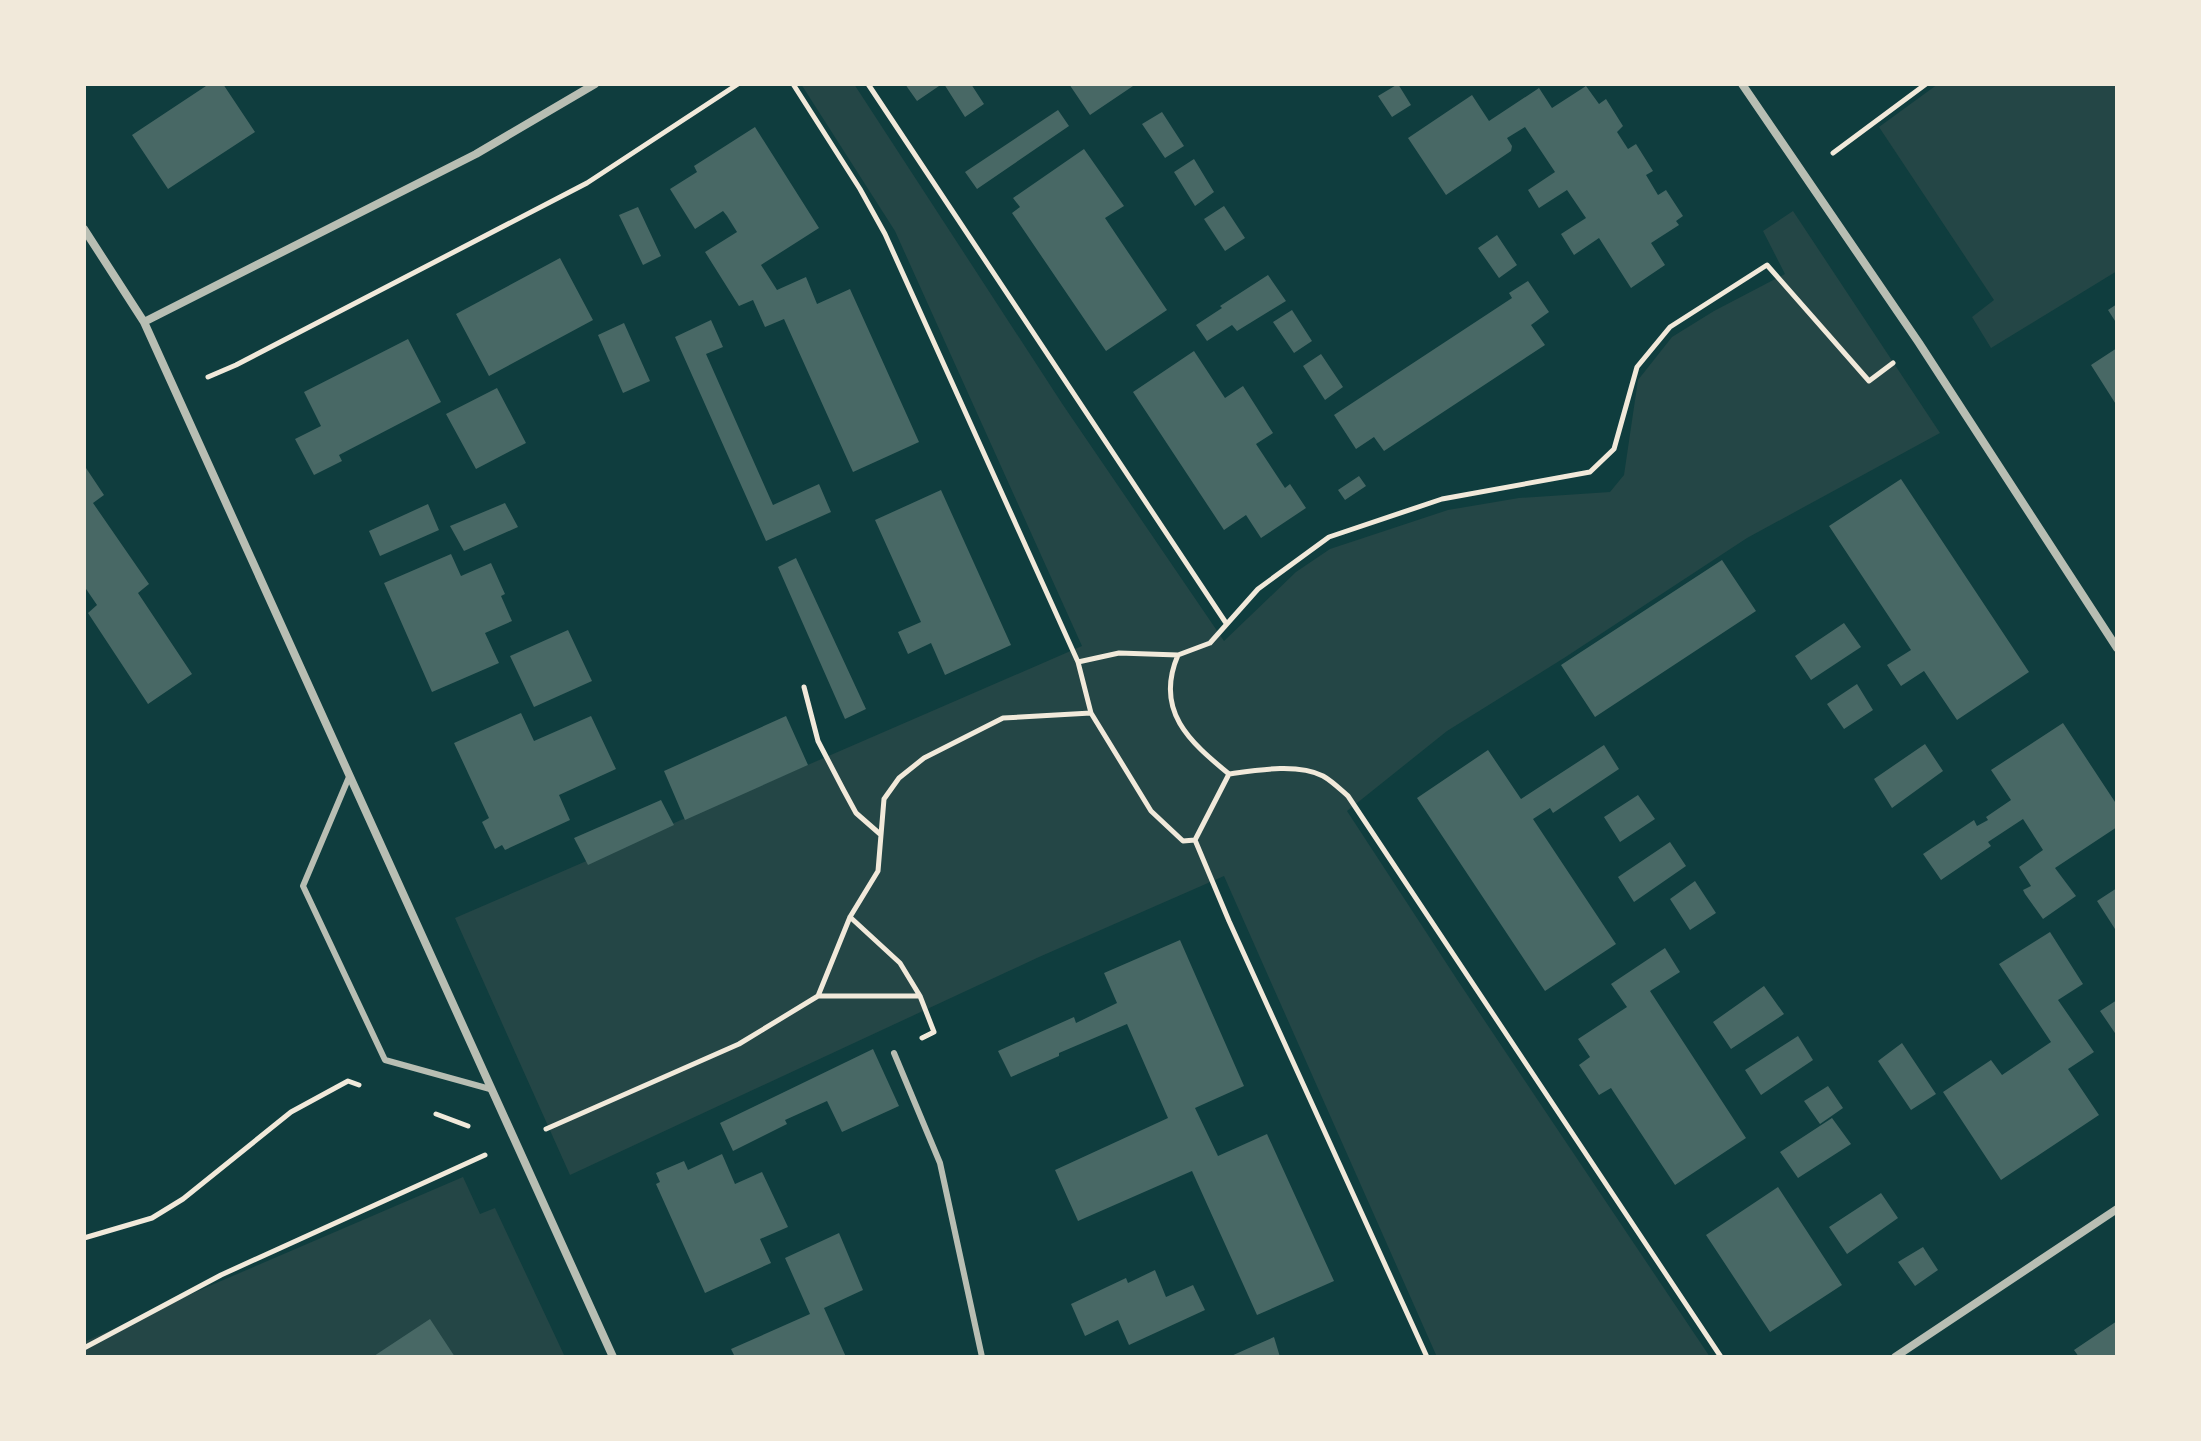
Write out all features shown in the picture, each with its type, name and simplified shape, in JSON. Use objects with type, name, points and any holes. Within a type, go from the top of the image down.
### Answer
[{"type":"street","points":[[144,322],[476,154],[595,84]]},
{"type":"street","points":[[1742,84],[1919,343],[2117,648]]},
{"type":"street","points":[[84,229],[144,322],[613,1357]]},
{"type":"street","points":[[1895,1357],[2117,1209]]},
{"type":"lane","points":[[349,777],[303,886],[385,1060],[490,1089]]},
{"type":"lane","points":[[894,1053],[940,1163],[982,1357]]},
{"type":"path","points":[[175,391],[236,365],[587,183],[738,84]]},
{"type":"path","points":[[793,84],[885,234],[1078,662],[1091,713],[1151,811],[1183,841],[1195,840]]},
{"type":"path","points":[[868,84],[1226,623]]},
{"type":"path","points":[[1803,175],[1926,84]]},
{"type":"path","points":[[1078,662],[1119,653],[1178,655],[1210,643],[1258,589],[1329,537],[1442,499],[1590,472],[1614,449],[1637,367],[1670,327],[1767,265],[1869,381],[1919,343]]},
{"type":"path","points":[[1178,655],[1173,667],[1171,698],[1174,711],[1187,736],[1200,750],[1229,774],[1294,769],[1323,776],[1348,796],[1721,1357]]},
{"type":"path","points":[[804,687],[818,741],[843,789],[856,813],[881,834]]},
{"type":"path","points":[[818,996],[850,917],[878,871],[884,799],[899,778],[924,758],[1003,718],[1091,713]]},
{"type":"path","points":[[1195,840],[1229,774]]},
{"type":"path","points":[[1195,840],[1427,1357]]},
{"type":"path","points":[[850,917],[900,963],[920,996],[934,1032],[894,1053]]},
{"type":"path","points":[[84,1348],[221,1275],[739,1044],[818,996],[920,996]]},
{"type":"path","points":[[84,1238],[152,1218],[183,1199],[291,1112],[348,1081],[363,1087]]},
{"type":"path","points":[[423,1109],[467,1125],[472,1136]]},
{"type":"path","points":[[477,1146],[482,1157]]},
{"type":"shaded area","points":[[801,84],[854,84],[1063,405],[1224,641],[1296,572],[1330,549],[1448,510],[1519,498],[1610,492],[1624,475],[1638,380],[1672,337],[1785,274],[1763,231],[1793,211],[1940,433],[1747,538],[1447,731],[1347,811],[1710,1357],[1437,1357],[1224,876],[1039,957],[570,1175],[455,918],[1082,646],[895,231]]},
{"type":"shaded area","points":[[1938,84],[2117,84],[2117,271],[1991,348],[1972,317],[1994,300],[1879,127]]},
{"type":"shaded area","points":[[463,1177],[480,1214],[495,1208],[565,1357],[84,1357],[84,1342]]},
{"type":"building","points":[[209,84],[223,84],[255,132],[168,189],[132,135]]},
{"type":"building","points":[[905,84],[942,84],[917,101]]},
{"type":"building","points":[[944,84],[971,84],[984,104],[965,117]]},
{"type":"building","points":[[1069,84],[1136,84],[1090,115]]},
{"type":"building","points":[[1398,84],[1411,105],[1392,117],[1378,96]]},
{"type":"building","points":[[1586,86],[1599,104],[1606,99],[1623,126],[1617,132],[1628,149],[1636,144],[1653,171],[1646,175],[1658,195],[1666,190],[1683,216],[1676,221],[1679,225],[1651,243],[1665,265],[1631,288],[1599,238],[1574,255],[1561,234],[1586,218],[1567,190],[1539,208],[1528,190],[1555,172],[1525,127],[1507,138],[1512,146],[1511,151],[1446,195],[1408,138],[1472,95],[1489,121],[1539,88],[1552,108]]},
{"type":"building","points":[[1058,110],[1069,126],[977,189],[965,172]]},
{"type":"building","points":[[1162,112],[1184,146],[1165,158],[1142,124]]},
{"type":"building","points":[[755,127],[819,228],[761,265],[777,290],[806,277],[817,304],[850,289],[919,442],[853,472],[784,319],[765,327],[753,300],[739,306],[705,252],[737,232],[727,216],[723,211],[695,229],[670,189],[697,172],[694,166]]},
{"type":"building","points":[[1084,149],[1124,206],[1105,218],[1167,310],[1106,351],[1012,213],[1020,207],[1013,198]]},
{"type":"building","points":[[1194,159],[1214,192],[1195,206],[1174,172]]},
{"type":"building","points":[[1224,206],[1245,238],[1225,251],[1204,219]]},
{"type":"building","points":[[638,207],[661,256],[643,265],[619,215]]},
{"type":"building","points":[[1497,235],[1517,265],[1499,278],[1478,248]]},
{"type":"building","points":[[560,258],[593,320],[489,376],[456,314]]},
{"type":"building","points":[[1268,275],[1286,301],[1237,331],[1232,325],[1207,341],[1196,325]]},
{"type":"building","points":[[1528,281],[1549,312],[1531,325],[1545,345],[1384,451],[1374,437],[1356,449],[1334,415],[1512,298],[1509,293]]},
{"type":"building","points":[[2117,304],[2117,324],[2108,310]]},
{"type":"building","points":[[1292,310],[1312,341],[1294,353],[1273,322]]},
{"type":"building","points":[[711,320],[723,347],[706,354],[773,505],[819,484],[831,512],[766,541],[675,337]]},
{"type":"building","points":[[624,323],[650,381],[623,393],[598,335]]},
{"type":"building","points":[[408,339],[441,402],[339,455],[342,461],[314,475],[295,439],[321,426],[304,392]]},
{"type":"building","points":[[2117,348],[2117,406],[2091,365]]},
{"type":"building","points":[[1194,351],[1225,398],[1243,386],[1273,433],[1256,444],[1285,488],[1290,484],[1306,508],[1261,538],[1246,515],[1224,530],[1133,392]]},
{"type":"building","points":[[1321,354],[1343,387],[1325,400],[1303,366]]},
{"type":"building","points":[[497,388],[526,443],[476,469],[446,414]]},
{"type":"building","points":[[84,465],[104,495],[93,503],[149,584],[138,593],[192,674],[148,704],[88,613],[97,605],[84,586]]},
{"type":"building","points":[[1359,476],[1366,486],[1345,500],[1338,490]]},
{"type":"building","points":[[1901,479],[2029,672],[1957,720],[1924,671],[1901,686],[1887,665],[1911,650],[1829,526]]},
{"type":"building","points":[[941,490],[1011,645],[945,675],[931,643],[908,654],[898,632],[921,622],[875,520]]},
{"type":"building","points":[[505,503],[518,527],[464,551],[450,526]]},
{"type":"building","points":[[428,504],[439,530],[380,556],[369,531]]},
{"type":"building","points":[[451,554],[461,576],[491,563],[505,594],[501,596],[512,621],[485,633],[499,663],[432,692],[384,583]]},
{"type":"building","points":[[796,558],[866,709],[845,719],[778,567]]},
{"type":"building","points":[[1722,560],[1756,611],[1595,717],[1561,665]]},
{"type":"building","points":[[1844,623],[1861,647],[1811,680],[1795,656]]},
{"type":"building","points":[[568,630],[592,681],[534,707],[510,656]]},
{"type":"building","points":[[1857,684],[1873,710],[1844,729],[1827,704]]},
{"type":"building","points":[[521,713],[534,741],[591,716],[616,769],[559,795],[570,820],[505,850],[502,845],[495,849],[482,822],[489,818],[454,743]]},
{"type":"building","points":[[786,716],[808,765],[685,820],[664,771]]},
{"type":"building","points":[[2063,723],[2117,805],[2117,827],[2055,868],[2076,896],[2043,919],[2025,894],[2023,890],[2031,886],[2019,867],[2043,850],[2023,819],[1988,842],[1991,846],[1941,880],[1923,854],[1974,820],[1977,826],[1988,820],[1986,817],[2011,800],[1991,770]]},
{"type":"building","points":[[1925,744],[1943,771],[1892,808],[1874,779]]},
{"type":"building","points":[[1604,745],[1619,769],[1553,813],[1550,808],[1533,819],[1616,944],[1545,991],[1417,798],[1488,750],[1521,799]]},
{"type":"building","points":[[1638,795],[1655,819],[1620,842],[1604,817]]},
{"type":"building","points":[[661,800],[674,825],[588,865],[574,838]]},
{"type":"building","points":[[1670,842],[1686,866],[1634,902],[1618,877]]},
{"type":"building","points":[[1695,881],[1716,913],[1690,930],[1670,899]]},
{"type":"building","points":[[2117,888],[2117,927],[2115,929],[2097,901]]},
{"type":"building","points":[[2050,932],[2083,984],[2058,1000],[2094,1052],[2068,1069],[2099,1115],[2001,1180],[1943,1092],[1991,1060],[2002,1075],[2051,1042],[1999,964]]},
{"type":"building","points":[[1180,940],[1244,1086],[1195,1108],[1218,1156],[1267,1134],[1334,1281],[1257,1315],[1192,1171],[1078,1221],[1055,1170],[1168,1118],[1127,1024],[1011,1077],[998,1051],[1074,1017],[1076,1023],[1117,1003],[1104,973]]},
{"type":"building","points":[[1665,948],[1680,972],[1650,991],[1746,1138],[1675,1185],[1611,1088],[1599,1095],[1579,1065],[1590,1057],[1578,1039],[1627,1007],[1611,984]]},
{"type":"building","points":[[1764,986],[1784,1014],[1731,1049],[1713,1022]]},
{"type":"building","points":[[2117,1000],[2117,1036],[2100,1011]]},
{"type":"building","points":[[1798,1036],[1813,1060],[1761,1095],[1745,1070]]},
{"type":"building","points":[[1902,1043],[1936,1094],[1911,1110],[1878,1061]]},
{"type":"building","points":[[873,1049],[899,1106],[842,1132],[827,1101],[785,1120],[787,1124],[733,1151],[720,1123]]},
{"type":"building","points":[[1828,1086],[1843,1108],[1820,1124],[1804,1101]]},
{"type":"building","points":[[1832,1118],[1851,1144],[1798,1178],[1780,1152]]},
{"type":"building","points":[[722,1154],[735,1184],[762,1172],[788,1227],[760,1239],[771,1263],[705,1293],[656,1184],[660,1182],[656,1173],[684,1161],[688,1170]]},
{"type":"building","points":[[1778,1187],[1842,1285],[1770,1332],[1706,1235]]},
{"type":"building","points":[[1881,1193],[1898,1218],[1847,1254],[1829,1227]]},
{"type":"building","points":[[839,1233],[863,1290],[824,1308],[846,1357],[735,1357],[731,1349],[810,1314],[785,1258]]},
{"type":"building","points":[[1923,1247],[1938,1270],[1915,1286],[1898,1262]]},
{"type":"building","points":[[1155,1270],[1166,1297],[1193,1285],[1205,1310],[1129,1345],[1118,1320],[1085,1336],[1071,1304],[1126,1278],[1128,1283]]},
{"type":"building","points":[[430,1319],[455,1357],[373,1357],[377,1354]]},
{"type":"building","points":[[2117,1321],[2117,1357],[2079,1357],[2074,1350]]},
{"type":"building","points":[[1274,1337],[1280,1357],[1229,1357],[1249,1348]]}]
